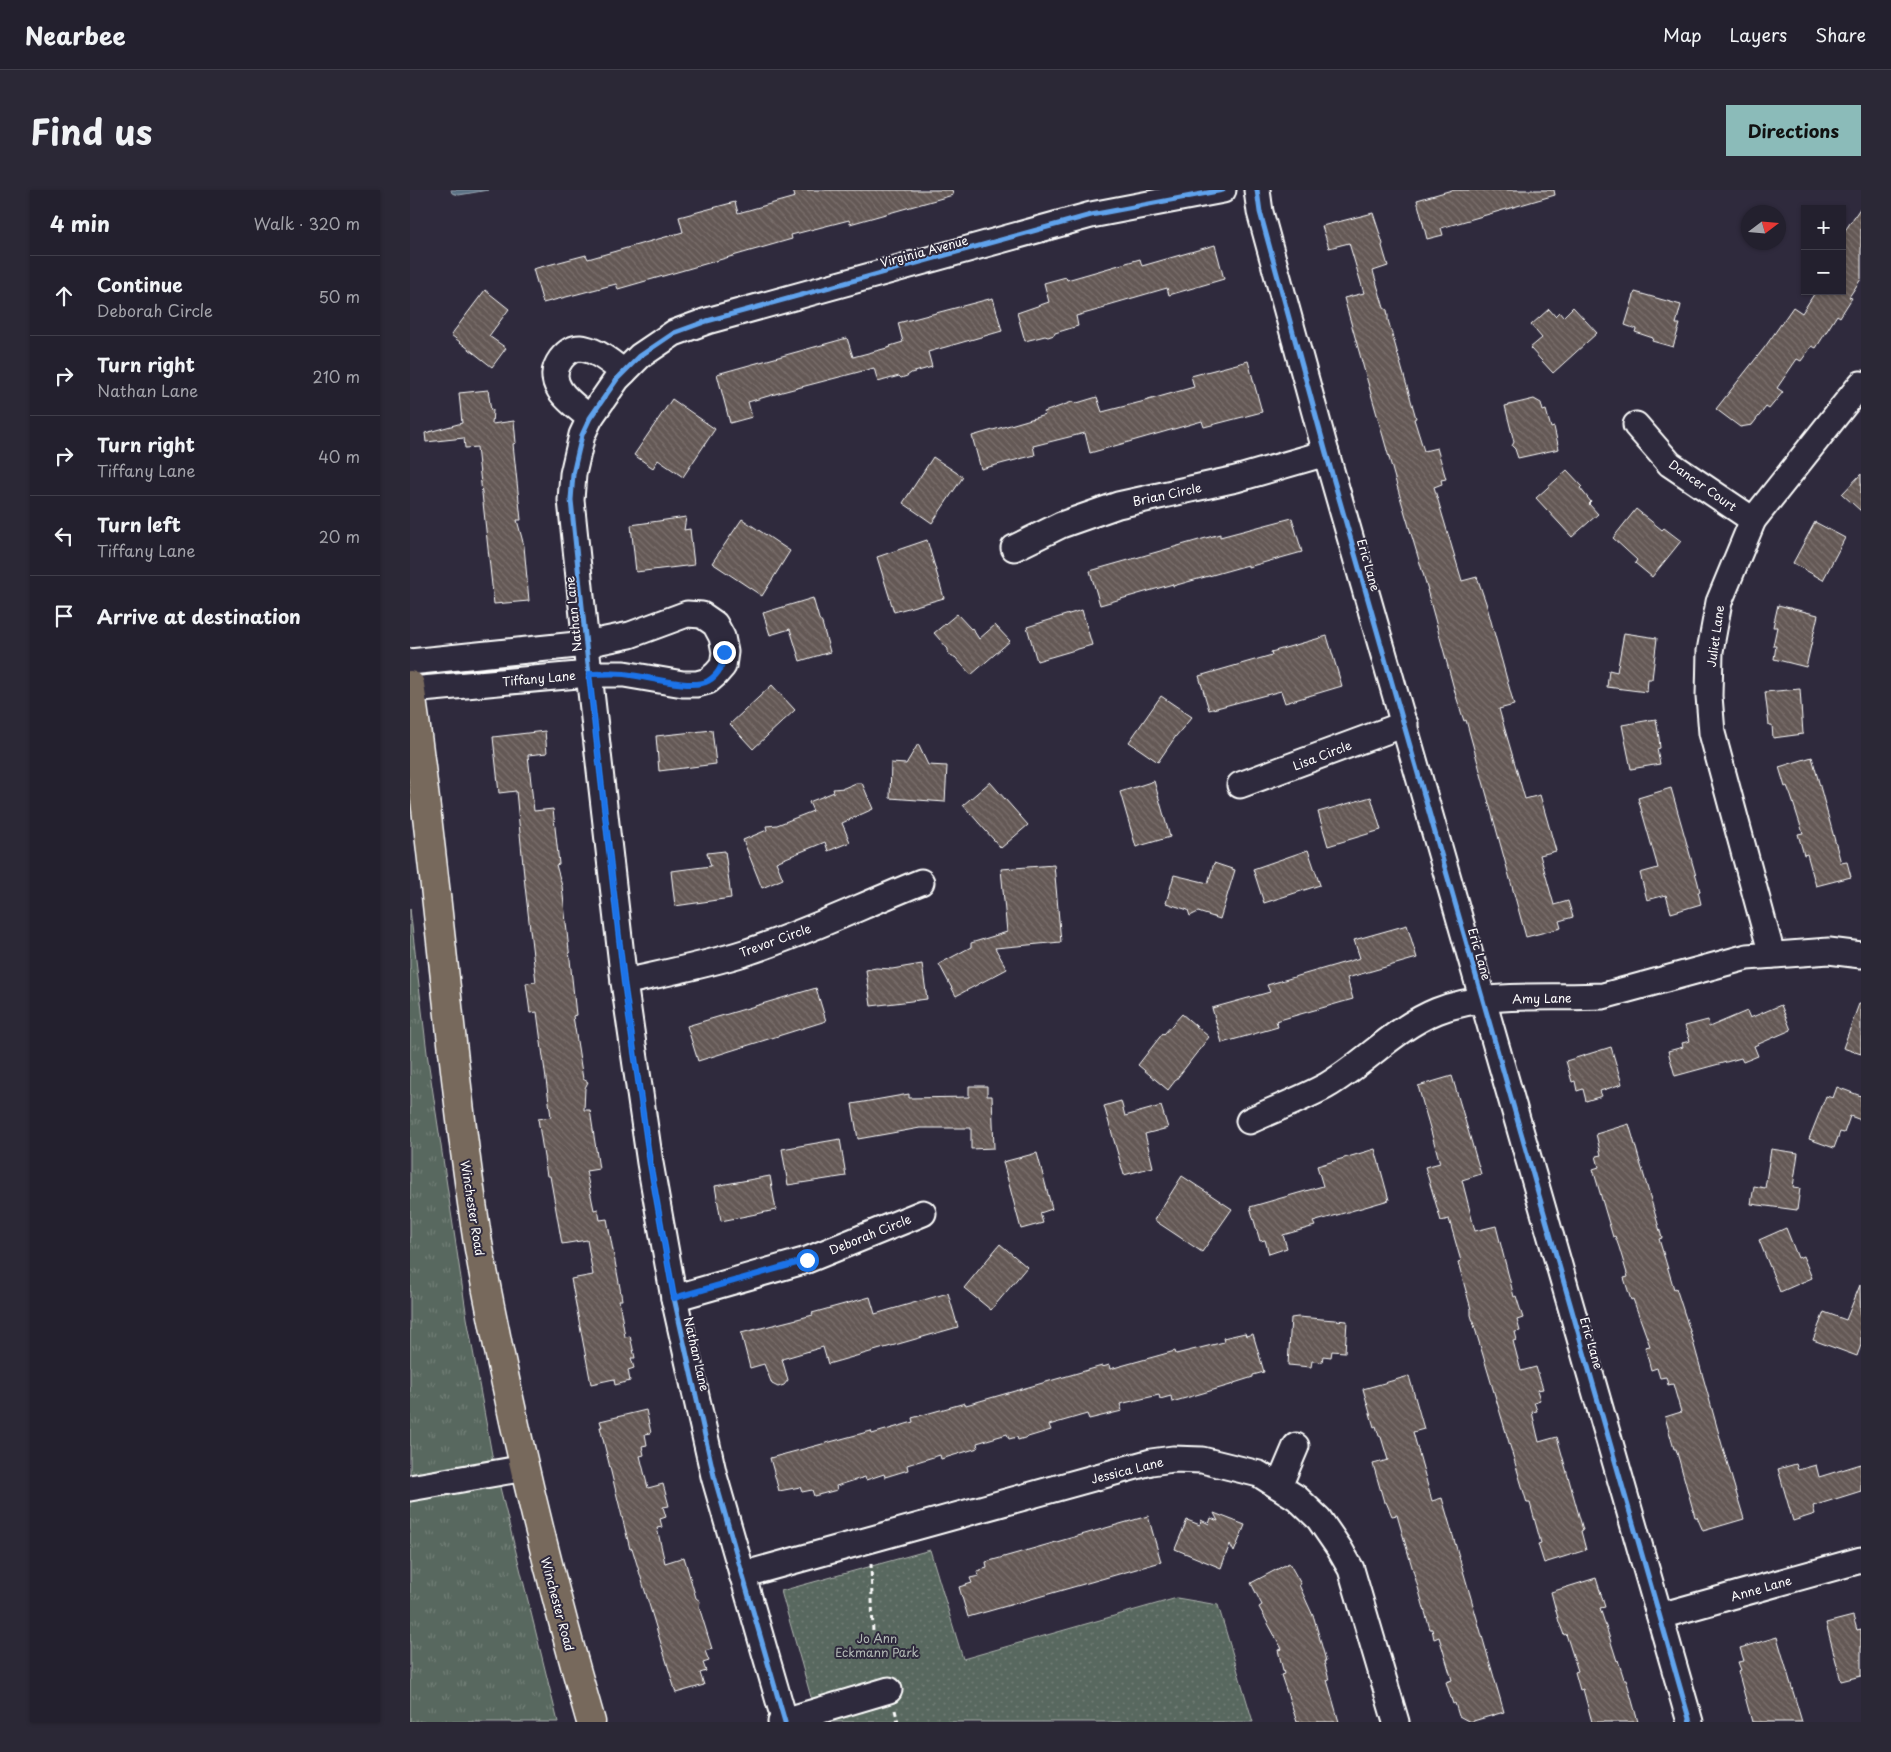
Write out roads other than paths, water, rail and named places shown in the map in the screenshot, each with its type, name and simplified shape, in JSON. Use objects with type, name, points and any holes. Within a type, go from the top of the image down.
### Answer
[{"type":"main road","name":"Winchester Road","points":[[410,688],[428,828],[457,1095],[477,1240],[508,1394],[548,1570],[590,1722]]},
{"type":"street","name":"Virginia Avenue","points":[[590,418],[616,379],[632,364],[674,334],[708,321],[1091,215],[1223,190]]},
{"type":"street","name":"Eric Lane","points":[[1257,190],[1260,212],[1326,453],[1690,1722]]},
{"type":"street","points":[[590,418],[561,394],[555,379],[557,364],[562,357],[578,348],[632,364]]},
{"type":"street","name":"Juliet Lane","points":[[1772,955],[1712,733],[1709,696],[1710,651],[1719,602],[1752,520],[1861,384]]},
{"type":"street","name":"Nathan Lane","points":[[590,418],[582,435],[573,474],[571,500],[624,982],[650,1163],[674,1298],[714,1476],[783,1722]]},
{"type":"street","name":"Dancer Court","points":[[1636,425],[1670,464],[1752,520]]},
{"type":"street","name":"Brian Circle","points":[[1014,548],[1061,525],[1118,505],[1236,479],[1326,453]]},
{"type":"street","name":"Tiffany Lane","points":[[410,662],[586,644],[630,635],[687,614],[702,615],[715,624],[722,638],[724,652],[723,666],[708,681],[697,684],[683,684],[624,674],[589,674],[410,688]]},
{"type":"street","name":"Lisa Circle","points":[[1240,785],[1405,724]]},
{"type":"street","name":"Trevor Circle","points":[[624,982],[748,952],[799,933],[921,882]]},
{"type":"street","name":"Amy Lane","points":[[1250,1121],[1326,1085],[1402,1031],[1436,1012],[1453,1006],[1533,996],[1579,998],[1603,996],[1747,957],[1829,951],[1861,955]]},
{"type":"street","name":"Deborah Circle","points":[[674,1298],[807,1260],[922,1213]]},
{"type":"street","points":[[1280,1486],[1296,1446]]},
{"type":"street","name":"Jessica Lane","points":[[742,1575],[1151,1462],[1173,1459],[1202,1460],[1259,1474],[1297,1498],[1319,1519],[1351,1569],[1366,1614],[1396,1722]]},
{"type":"street","points":[[410,1488],[525,1468]]},
{"type":"street","name":"Anne Lane","points":[[1660,1616],[1861,1560]]},
{"type":"street","points":[[783,1722],[889,1690]]},
{"type":"water","points":[[451,190],[488,190],[459,195],[452,193]]},
{"type":"park label","name":"Jo Ann Eckmann Park","points":[[877,1645]]}]
